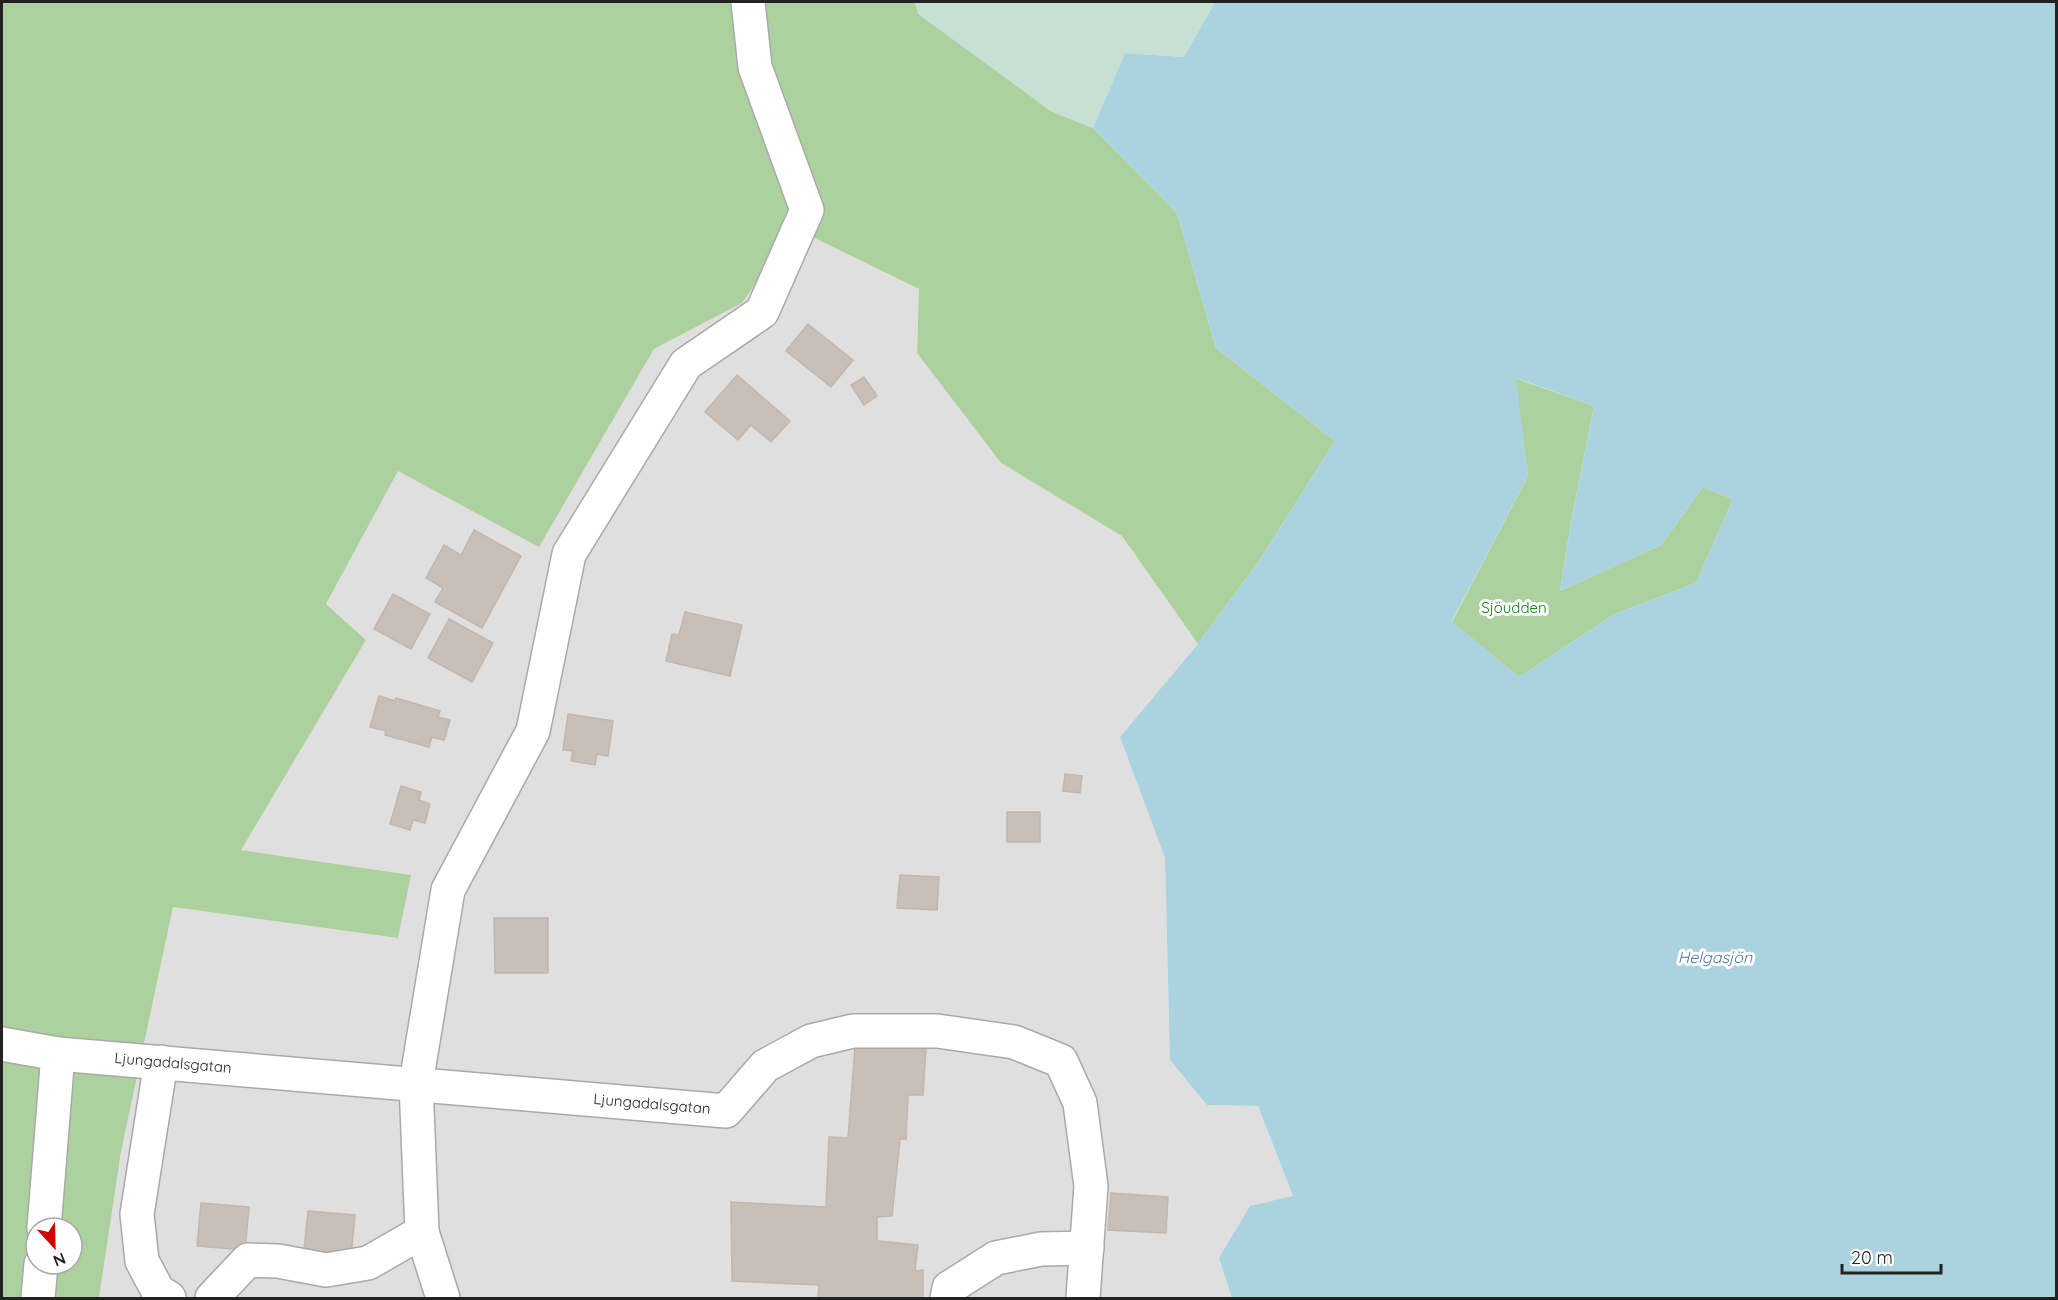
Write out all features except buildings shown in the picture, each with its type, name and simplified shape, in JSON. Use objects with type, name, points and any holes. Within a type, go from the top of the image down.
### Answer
[{"type":"street","points":[[443,1299],[422,1232],[416,1083],[448,890],[533,731],[569,554],[686,364],[762,312],[807,210],[755,67],[748,2]]},
{"type":"street","name":"Ljungadalsgatan","points":[[2,1044],[58,1054],[726,1111],[765,1066],[810,1041],[853,1031],[937,1031],[1014,1042],[1061,1061],[1080,1103],[1091,1186],[1083,1299]]},
{"type":"street","points":[[45,1216],[58,1054]]},
{"type":"street","points":[[161,1062],[137,1214],[142,1262],[158,1291],[169,1299]]},
{"type":"street","points":[[212,1299],[248,1260],[278,1261],[326,1270],[368,1263],[422,1232]]},
{"type":"street","points":[[947,1299],[949,1288],[996,1257],[1041,1249],[1087,1248]]},
{"type":"street","points":[[38,1299],[40,1276]]},
{"type":"shaded area","points":[[794,228],[919,289],[917,353],[1001,463],[1122,536],[1198,644],[1120,737],[1165,858],[1170,1060],[1207,1105],[1258,1106],[1293,1196],[1219,1258],[1232,1298],[99,1298],[121,1152],[173,907],[398,938],[410,875],[240,850],[366,640],[326,604],[398,470],[539,546],[654,349],[742,303]]},
{"type":"green space","points":[[2,2],[915,2],[919,14],[1051,111],[1093,128],[1177,213],[1216,348],[1335,441],[1259,561],[1198,644],[1122,536],[1001,463],[917,353],[919,289],[794,228],[742,303],[654,349],[539,547],[398,471],[326,604],[366,640],[241,850],[411,875],[398,938],[173,907],[121,1152],[99,1298],[2,1298]]},
{"type":"green space","points":[[915,2],[1215,2],[1184,57],[1125,53],[1093,128],[1051,111],[918,14]]},
{"type":"green space","name":"Sjöudden","points":[[1515,378],[1594,406],[1560,591],[1661,545],[1703,487],[1733,499],[1696,583],[1615,614],[1519,677],[1452,622],[1528,476]]},
{"type":"water","name":"Helgasjön","points":[[1215,2],[2056,2],[2056,1298],[1232,1298],[1219,1258],[1250,1206],[1293,1196],[1258,1106],[1207,1105],[1170,1060],[1165,858],[1120,737],[1198,644],[1259,561],[1335,441],[1216,348],[1177,213],[1093,128],[1125,53],[1184,57]],"holes":[[[1516,378],[1594,406],[1560,591],[1661,545],[1703,487],[1733,499],[1696,583],[1615,614],[1519,677],[1452,621],[1528,476]]]}]
